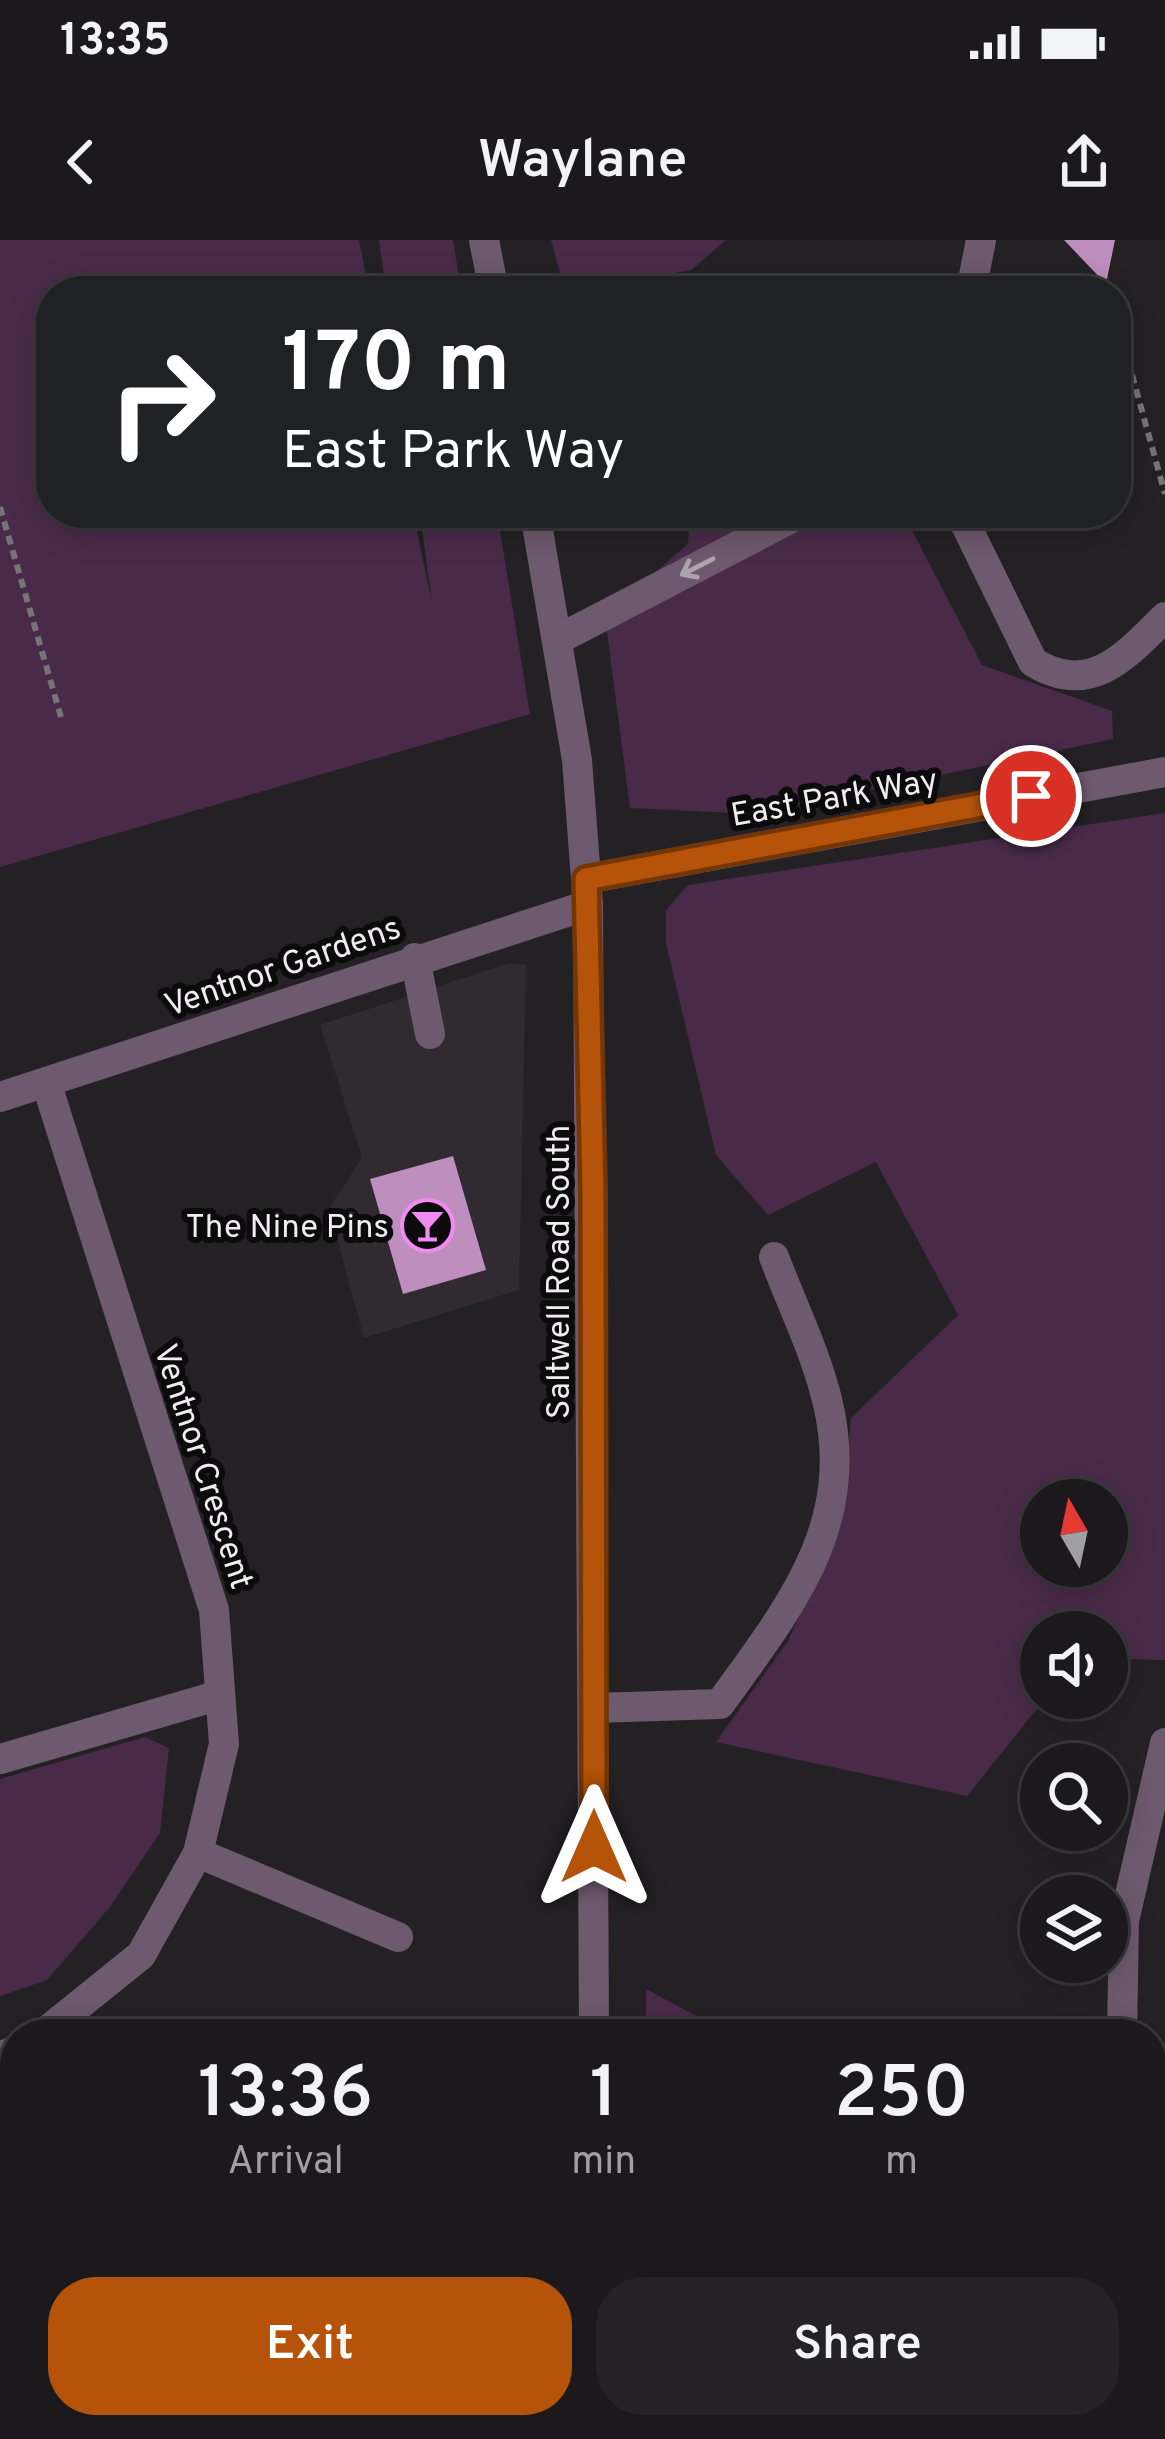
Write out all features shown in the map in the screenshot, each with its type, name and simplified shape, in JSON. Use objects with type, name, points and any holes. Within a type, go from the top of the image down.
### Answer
[{"type":"street","points":[[484,240],[491,276]]},
{"type":"street","points":[[974,276],[981,240]]},
{"type":"street","name":"Saltwell Road South","points":[[538,528],[577,760],[587,892],[594,2019]]},
{"type":"street","points":[[557,640],[772,528]]},
{"type":"street","points":[[967,528],[1033,662],[1054,675],[1085,679],[1117,663],[1165,617]]},
{"type":"street","name":"East Park Way","points":[[587,892],[1165,772]]},
{"type":"street","name":"Ventnor Gardens","points":[[0,1097],[415,958],[587,892]]},
{"type":"street","points":[[415,958],[430,1034]]},
{"type":"street","name":"Ventnor Crescent","points":[[46,1082],[214,1610],[224,1744],[198,1852],[141,1955],[62,2019]]},
{"type":"street","points":[[595,1708],[719,1704],[788,1608],[824,1540],[836,1449],[828,1401],[774,1258]]},
{"type":"street","points":[[0,1759],[220,1694]]},
{"type":"street","points":[[1122,2019],[1124,1921],[1165,1744]]},
{"type":"street","points":[[198,1852],[398,1937]]},
{"type":"path","points":[[1131,370],[1165,494]]},
{"type":"path","points":[[0,508],[61,718]]},
{"type":"shaded area","points":[[0,240],[359,240],[366,276],[36,276],[36,528],[416,528],[432,603],[422,528],[499,528],[530,714],[0,867]]},
{"type":"shaded area","points":[[379,240],[453,240],[459,276],[384,276]]},
{"type":"shaded area","points":[[551,240],[726,240],[691,270],[658,276],[561,276]]},
{"type":"shaded area","points":[[689,528],[911,528],[982,665],[1112,711],[1113,739],[754,814],[630,808],[605,616],[688,544]]},
{"type":"shaded area","points":[[1165,813],[1165,1660],[1128,1659],[1128,1611],[1020,1611],[1020,1719],[1029,1719],[967,1796],[716,1742],[788,1641],[840,1527],[851,1418],[958,1315],[876,1162],[768,1215],[716,1155],[666,943],[666,910],[688,885]]},
{"type":"shaded area","points":[[509,963],[526,965],[519,1290],[364,1338],[329,1209],[362,1157],[320,1025]]},
{"type":"shaded area","points":[[145,1737],[169,1748],[160,1833],[109,1908],[47,1980],[0,1996],[0,1779]]},
{"type":"shaded area","points":[[646,1989],[702,2019],[646,2019]]},
{"type":"building","points":[[1064,240],[1115,240],[1108,276],[1098,276]]},
{"type":"building","name":"The Nine Pins","points":[[453,1156],[486,1270],[403,1294],[370,1179]]},
{"type":"place","name":"The Nine Pins","points":[[428,1225]]},
{"type":"route","points":[[594,1847],[593,1191],[586,879],[1031,796]]}]
